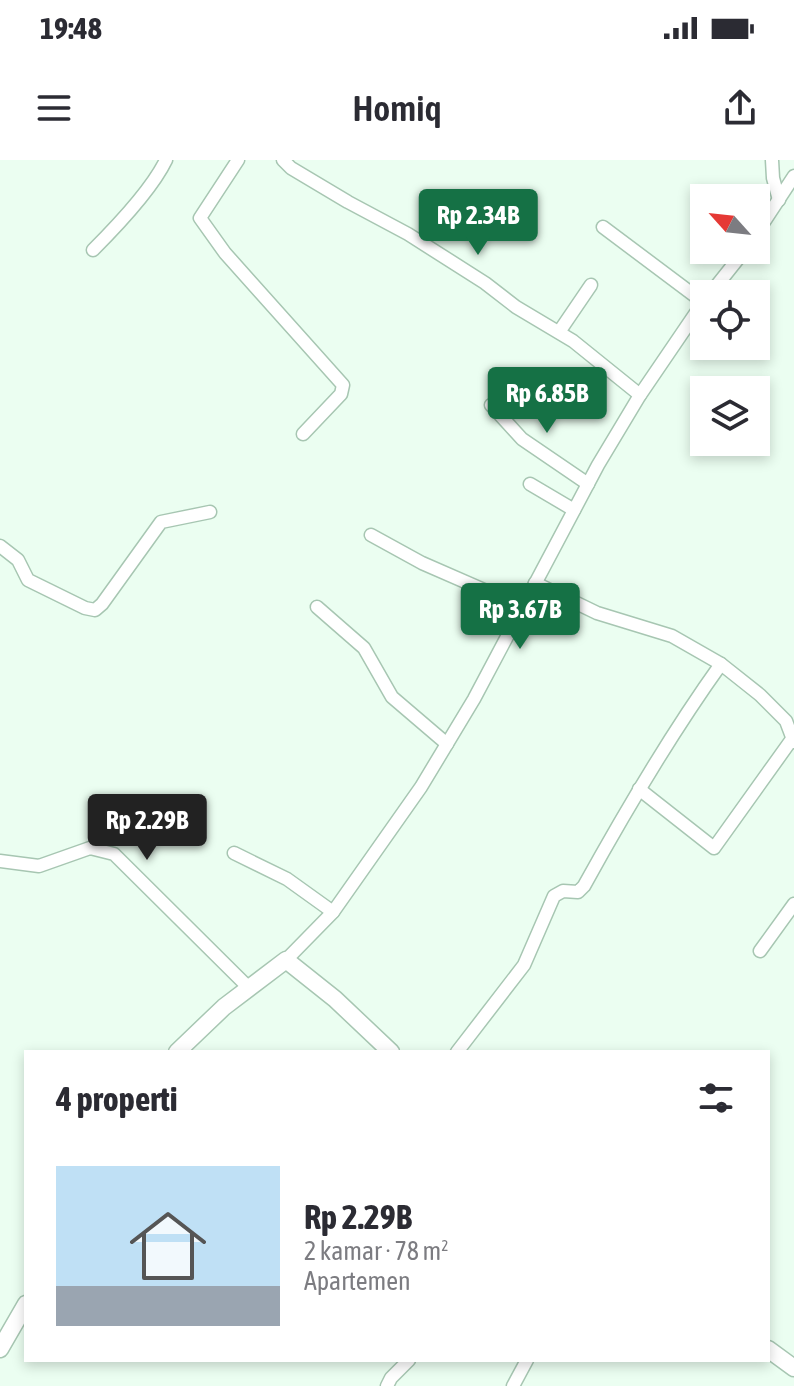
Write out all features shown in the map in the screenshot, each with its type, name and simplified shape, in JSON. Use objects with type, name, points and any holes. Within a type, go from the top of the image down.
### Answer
[{"type":"street","points":[[93,250],[117,225],[166,160]]},
{"type":"street","points":[[238,160],[200,218],[225,253],[343,385],[341,394],[303,434]]},
{"type":"street","points":[[283,160],[291,168],[408,234],[485,283],[516,307],[573,341],[640,395]]},
{"type":"street","points":[[772,160],[779,200]]},
{"type":"street","points":[[770,213],[794,176]]},
{"type":"street","points":[[603,227],[690,292]]},
{"type":"street","points":[[721,280],[734,264]]},
{"type":"street","points":[[559,332],[591,285]]},
{"type":"street","points":[[179,1050],[248,987],[286,960],[333,912],[408,806],[447,744],[588,484],[640,395],[690,322]]},
{"type":"street","points":[[491,405],[522,439],[588,484]]},
{"type":"street","points":[[530,484],[574,510]]},
{"type":"street","points":[[0,546],[18,560],[28,580],[95,610],[161,522],[210,512]]},
{"type":"street","points":[[371,535],[422,563],[523,607]]},
{"type":"street","points":[[535,583],[597,613],[672,636],[721,664],[760,695],[786,721],[793,741],[714,848],[639,789]]},
{"type":"street","points":[[317,607],[364,648],[392,697],[447,744]]},
{"type":"street","points":[[459,1050],[524,965],[554,896],[563,891],[582,890],[639,789],[721,664]]},
{"type":"street","points":[[0,861],[39,866],[90,848],[114,854],[248,987]]},
{"type":"street","points":[[234,853],[287,879],[333,912]]},
{"type":"street","points":[[760,951],[794,904]]},
{"type":"street","points":[[286,960],[354,1015],[389,1050]]},
{"type":"street","points":[[0,1349],[24,1307]]},
{"type":"street","points":[[770,1350],[794,1368]]},
{"type":"street","points":[[387,1386],[407,1362]]},
{"type":"street","points":[[513,1386],[526,1362]]}]
